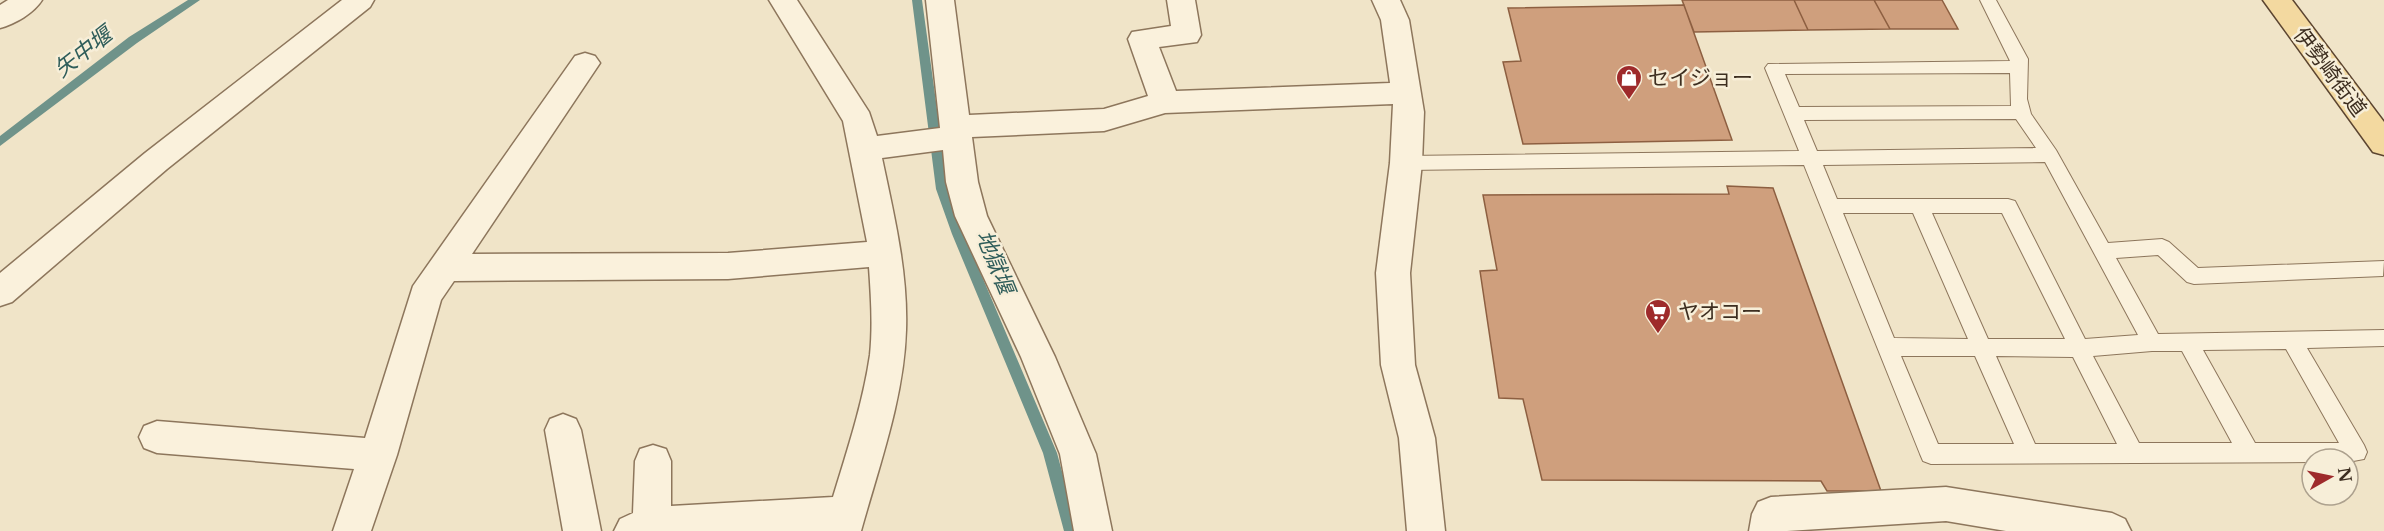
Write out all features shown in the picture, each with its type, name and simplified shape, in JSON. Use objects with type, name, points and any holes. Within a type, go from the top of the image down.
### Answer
[{"type":"main road","name":"伊勢崎街道","points":[[2277,0],[2384,144]]},
{"type":"street","points":[[0,18],[27,0]]},
{"type":"street","points":[[0,292],[156,161],[360,0]]},
{"type":"street","points":[[653,461],[643,529],[672,523],[844,522],[872,428],[887,356],[889,328],[885,254],[866,149],[858,120],[783,0]]},
{"type":"street","points":[[940,0],[962,182],[971,216],[1038,357],[1078,454],[1093,531]]},
{"type":"street","points":[[1166,102],[1142,39],[1187,35],[1181,0]]},
{"type":"street","points":[[1386,0],[1395,20],[1409,112],[1406,163],[1393,273],[1398,365],[1417,438],[1426,531]]},
{"type":"street","points":[[352,531],[379,456],[425,296],[585,63]]},
{"type":"street","points":[[866,149],[956,132],[1104,120],[1166,102],[1406,93]]},
{"type":"street","points":[[444,269],[729,266],[885,254]]},
{"type":"street","points":[[563,430],[582,531]]},
{"type":"street","points":[[157,437],[379,456]]},
{"type":"street","points":[[1768,531],[1771,514],[1946,504],[2112,531]]},
{"type":"lane","points":[[1988,0],[2019,59],[2018,99],[2022,112],[2050,155],[2152,344]]},
{"type":"lane","points":[[2277,0],[2291,0]]},
{"type":"lane","points":[[2019,67],[1774,68],[1931,454],[2356,452],[2291,339]]},
{"type":"lane","points":[[1793,114],[2022,112]]},
{"type":"lane","points":[[1406,163],[2050,155]]},
{"type":"lane","points":[[1830,206],[2008,206],[2133,453]]},
{"type":"lane","points":[[1919,206],[2029,454]]},
{"type":"lane","points":[[2102,250],[2162,247],[2194,276],[2384,268]]},
{"type":"lane","points":[[1887,347],[2079,348],[2188,342],[2384,339]]},
{"type":"lane","points":[[2188,342],[2249,453]]},
{"type":"building","points":[[1682,0],[1794,0],[1808,30],[1694,32]]},
{"type":"building","points":[[1794,0],[1874,0],[1890,29],[1808,30]]},
{"type":"building","points":[[1874,0],[1942,0],[1958,29],[1890,29]]},
{"type":"building","points":[[1684,5],[1732,140],[1523,144],[1503,62],[1521,61],[1508,8]]},
{"type":"building","name":"ヤオコー","points":[[1727,186],[1773,188],[1881,491],[1827,491],[1821,481],[1542,480],[1523,399],[1499,398],[1480,271],[1497,270],[1483,195],[1729,194]]},
{"type":"waterway","name":"矢中堰","points":[[0,142],[133,40],[195,0]]},
{"type":"waterway","name":"地獄堰","points":[[917,0],[942,189],[958,234],[1050,453],[1071,531]]},
{"type":"place","name":"セイジョー","points":[[1629,101]]},
{"type":"place","name":"ヤオコー","points":[[1658,335]]}]
